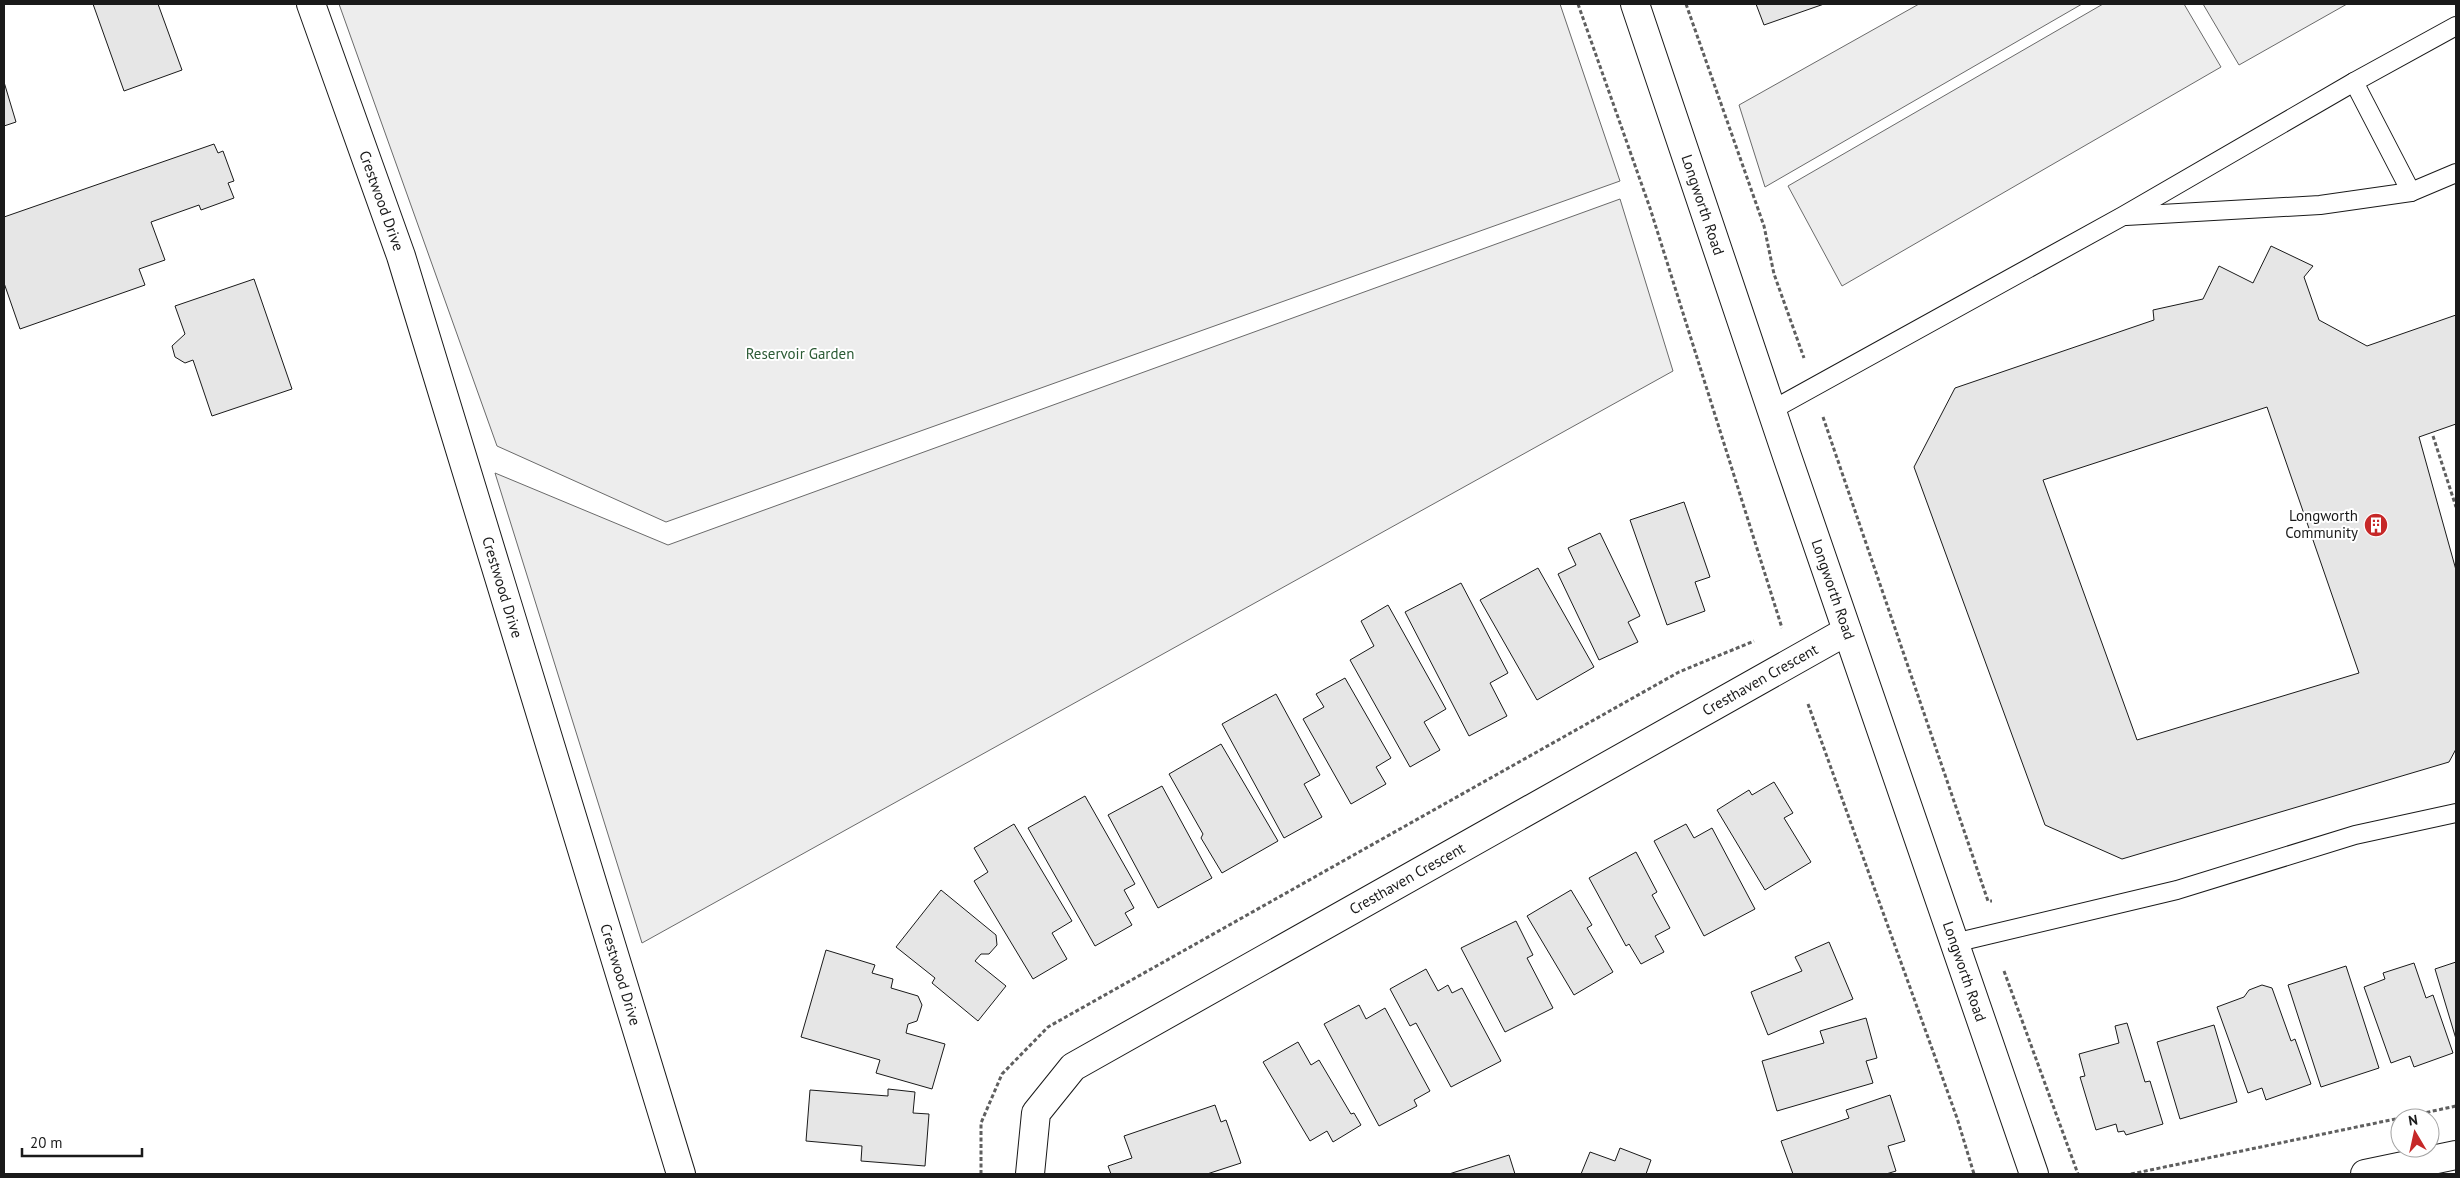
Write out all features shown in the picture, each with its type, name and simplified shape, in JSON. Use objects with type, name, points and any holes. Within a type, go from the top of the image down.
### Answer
[{"type":"street","name":"Crestwood Drive","points":[[311,4],[401,256],[681,1174]]},
{"type":"street","name":"Longworth Road","points":[[1635,4],[2034,1174]]},
{"type":"street","name":"Cresthaven Crescent","points":[[1030,1174],[1036,1113],[1073,1067],[1847,630]]},
{"type":"street","points":[[2365,1174],[2456,1155]]},
{"type":"lane","points":[[1772,410],[2123,216],[2354,82],[2456,26]]},
{"type":"lane","points":[[2354,82],[2411,192]]},
{"type":"lane","points":[[2123,216],[2320,205],[2411,192],[2456,173]]},
{"type":"lane","points":[[1954,943],[2177,890],[2355,836],[2456,813]]},
{"type":"path","points":[[1578,4],[1650,208],[1782,629],[1774,632]]},
{"type":"path","points":[[1686,4],[1764,226],[1774,274],[1988,901]]},
{"type":"path","points":[[2433,436],[2456,508]]},
{"type":"path","points":[[981,1174],[982,1123],[1002,1074],[1048,1027],[1679,672],[1756,640]]},
{"type":"path","points":[[1808,704],[1957,1118],[1974,1174]]},
{"type":"path","points":[[2002,966],[2078,1174]]},
{"type":"path","points":[[2440,1109],[2456,1106]]},
{"type":"path","points":[[2131,1174],[2390,1120]]},
{"type":"shaded area","points":[[339,4],[1560,4],[1620,181],[666,522],[497,446]]},
{"type":"shaded area","points":[[1919,4],[2082,4],[1765,187],[1739,105]]},
{"type":"shaded area","points":[[2103,4],[2184,4],[2221,67],[1842,286],[1788,186]]},
{"type":"shaded area","points":[[2203,4],[2347,4],[2239,65]]},
{"type":"shaded area","points":[[1620,199],[1673,371],[642,943],[495,473],[668,545]]},
{"type":"building","points":[[93,4],[158,4],[182,70],[124,91]]},
{"type":"building","points":[[1756,4],[1824,4],[1764,25]]},
{"type":"building","points":[[4,82],[16,122],[4,126]]},
{"type":"building","points":[[214,144],[218,153],[223,151],[234,181],[228,183],[234,198],[201,210],[199,205],[151,222],[165,260],[139,269],[145,285],[20,329],[4,283],[4,217]]},
{"type":"building","name":"Longworth Community","points":[[2271,246],[2313,266],[2304,277],[2319,320],[2367,346],[2456,315],[2456,424],[2419,437],[2456,570],[2456,749],[2449,762],[2122,859],[2045,825],[1914,467],[1955,388],[2154,320],[2153,310],[2203,299],[2219,266],[2253,283]],"holes":[[[2267,407],[2359,673],[2137,740],[2043,480]]]},
{"type":"building","points":[[254,279],[292,389],[212,416],[193,360],[185,363],[175,357],[172,346],[185,334],[175,306]]},
{"type":"building","points":[[1684,502],[1710,577],[1695,582],[1705,611],[1667,625],[1630,520]]},
{"type":"building","points":[[1600,533],[1640,616],[1628,622],[1638,642],[1599,660],[1558,574],[1576,565],[1568,548]]},
{"type":"building","points":[[1538,568],[1594,667],[1537,700],[1480,600]]},
{"type":"building","points":[[1461,583],[1508,673],[1490,683],[1507,716],[1469,736],[1405,612]]},
{"type":"building","points":[[1388,605],[1446,709],[1424,722],[1440,750],[1410,767],[1350,660],[1374,646],[1361,621]]},
{"type":"building","points":[[1345,678],[1391,758],[1376,767],[1386,784],[1351,804],[1303,719],[1324,707],[1316,694]]},
{"type":"building","points":[[1276,694],[1320,775],[1304,784],[1322,817],[1284,838],[1222,724]]},
{"type":"building","points":[[1221,744],[1278,841],[1222,873],[1201,838],[1203,834],[1169,774]]},
{"type":"building","points":[[1774,782],[1793,813],[1784,818],[1811,862],[1765,890],[1717,810],[1749,790],[1752,795]]},
{"type":"building","points":[[1162,786],[1212,878],[1158,908],[1108,815]]},
{"type":"building","points":[[1085,796],[1135,884],[1124,890],[1134,908],[1125,913],[1132,925],[1095,946],[1028,828]]},
{"type":"building","points":[[1014,824],[1072,921],[1052,933],[1067,959],[1033,979],[974,881],[988,872],[974,848]]},
{"type":"building","points":[[1686,824],[1694,838],[1712,828],[1755,909],[1704,936],[1654,841]]},
{"type":"building","points":[[1636,852],[1657,892],[1652,895],[1670,928],[1655,936],[1664,952],[1641,964],[1629,944],[1626,946],[1589,878]]},
{"type":"building","points":[[941,890],[996,935],[997,945],[989,954],[981,954],[975,961],[1006,986],[978,1021],[932,983],[935,978],[896,947]]},
{"type":"building","points":[[1571,890],[1592,925],[1587,928],[1613,972],[1574,995],[1527,916]]},
{"type":"building","points":[[1516,921],[1533,955],[1527,958],[1553,1008],[1505,1032],[1461,948]]},
{"type":"building","points":[[1829,942],[1853,999],[1768,1035],[1751,992],[1802,971],[1795,957]]},
{"type":"building","points":[[826,950],[875,965],[872,973],[893,979],[891,988],[918,996],[922,1005],[917,1021],[908,1024],[906,1033],[945,1044],[932,1089],[876,1073],[880,1060],[801,1037]]},
{"type":"building","points":[[2456,962],[2456,1039],[2435,969]]},
{"type":"building","points":[[2414,963],[2426,998],[2433,995],[2453,1053],[2414,1067],[2410,1056],[2391,1063],[2364,987],[2385,979],[2383,973]]},
{"type":"building","points":[[2346,966],[2379,1068],[2321,1087],[2288,985]]},
{"type":"building","points":[[1426,969],[1438,991],[1448,985],[1452,993],[1462,988],[1501,1061],[1451,1087],[1416,1023],[1410,1026],[1390,989]]},
{"type":"building","points":[[2262,985],[2272,988],[2291,1041],[2295,1039],[2311,1084],[2266,1100],[2262,1088],[2248,1093],[2217,1007],[2244,997],[2249,990]]},
{"type":"building","points":[[1359,1005],[1366,1019],[1385,1008],[1430,1091],[1414,1100],[1417,1106],[1379,1126],[1324,1024]]},
{"type":"building","points":[[1866,1018],[1877,1058],[1866,1061],[1873,1083],[1777,1111],[1762,1061],[1824,1043],[1820,1031]]},
{"type":"building","points":[[2127,1023],[2145,1082],[2150,1081],[2163,1124],[2126,1135],[2124,1131],[2118,1132],[2116,1124],[2096,1130],[2080,1077],[2085,1076],[2079,1054],[2119,1043],[2115,1026]]},
{"type":"building","points":[[2214,1025],[2237,1102],[2180,1119],[2157,1042]]},
{"type":"building","points":[[1298,1042],[1311,1065],[1319,1060],[1351,1114],[1354,1113],[1361,1125],[1333,1142],[1327,1131],[1310,1141],[1263,1062]]},
{"type":"building","points":[[888,1089],[915,1092],[913,1113],[929,1114],[925,1166],[861,1161],[862,1146],[806,1141],[810,1090],[888,1096]]},
{"type":"building","points":[[1890,1095],[1905,1141],[1888,1146],[1896,1171],[1886,1174],[1793,1174],[1781,1141],[1849,1118],[1846,1110]]},
{"type":"building","points":[[1215,1105],[1221,1122],[1226,1120],[1241,1163],[1207,1174],[1111,1174],[1108,1166],[1132,1158],[1124,1136]]},
{"type":"building","points":[[1620,1148],[1651,1160],[1646,1174],[1581,1174],[1590,1152],[1615,1161]]},
{"type":"building","points":[[1509,1155],[1515,1174],[1449,1174]]},
{"type":"place","name":"Longworth Community","points":[[2376,525]]},
{"type":"park label","name":"Reservoir Garden","points":[[800,354]]}]
